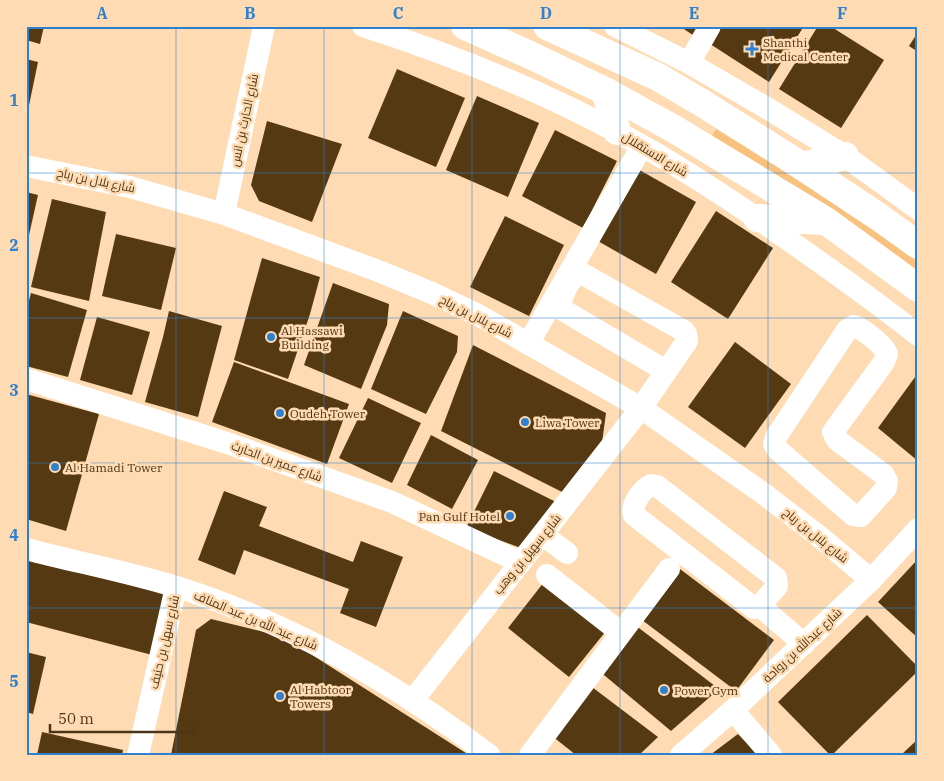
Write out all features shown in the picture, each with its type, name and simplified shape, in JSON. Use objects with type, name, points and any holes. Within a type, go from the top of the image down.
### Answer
[{"type":"main road","points":[[465,26],[605,91],[674,129],[826,221],[918,288]]},
{"type":"main road","points":[[554,28],[658,77],[802,166],[918,245]]},
{"type":"main road","points":[[561,71],[574,66],[585,65],[655,99],[663,94],[664,89],[658,77]]},
{"type":"main road","points":[[605,91],[617,131]]},
{"type":"main road","points":[[802,166],[846,156]]},
{"type":"main road","points":[[757,218],[826,221]]},
{"type":"street","name":"شارع الحارث بن انس","points":[[224,214],[264,26]]},
{"type":"street","name":"شارع الاستقلال","points":[[363,26],[412,42],[482,69],[617,131],[710,187],[757,218],[862,292],[918,335]]},
{"type":"street","points":[[615,26],[689,63],[846,156],[918,209]]},
{"type":"street","points":[[689,63],[710,26]]},
{"type":"street","points":[[528,344],[642,146]]},
{"type":"street","name":"شارع بلال بن رباح","points":[[26,166],[130,187],[224,214],[434,294],[480,316],[641,408],[764,494],[820,537],[871,580]]},
{"type":"street","name":"شارع سهيل بن وهب","points":[[413,700],[641,408],[687,341],[684,331],[583,274],[576,275],[561,299],[561,309],[666,371]]},
{"type":"street","points":[[854,326],[860,328],[883,347],[886,350],[887,358],[835,429],[833,436],[883,474],[887,484],[886,488],[861,516],[853,515],[843,507],[778,450],[774,444],[776,437],[847,330],[854,326]]},
{"type":"street","name":"شارع عمير بن الحارث","points":[[26,379],[230,444],[392,502],[520,562]]},
{"type":"street","points":[[651,485],[658,486],[776,578],[776,586],[760,606],[754,608],[632,513],[633,507],[644,488],[651,485]]},
{"type":"street","points":[[820,537],[843,507]]},
{"type":"street","name":"شارع عبدالله بن رواحة","points":[[681,755],[804,644],[871,580],[918,529]]},
{"type":"street","points":[[543,535],[567,553]]},
{"type":"street","name":"شارع عبد الله بن عبد المناف","points":[[26,549],[176,587],[225,604],[283,629],[328,650],[413,700],[489,755]]},
{"type":"street","points":[[530,755],[620,632],[669,569]]},
{"type":"street","points":[[547,575],[620,632]]},
{"type":"street","name":"شارع سهل بن حنيف","points":[[138,755],[176,587]]},
{"type":"street","points":[[760,606],[804,644]]},
{"type":"street","points":[[732,710],[771,755]]},
{"type":"shaded area","points":[[716,129],[818,194],[918,262],[918,274],[711,138]]},
{"type":"building","points":[[26,26],[44,26],[40,44],[26,40]]},
{"type":"building","points":[[679,26],[699,26],[693,35]]},
{"type":"building","points":[[717,26],[804,26],[769,82],[707,42]]},
{"type":"building","points":[[818,26],[830,26],[884,60],[841,128],[779,89]]},
{"type":"building","points":[[918,32],[918,52],[909,46]]},
{"type":"building","points":[[26,59],[38,62],[27,115],[26,115]]},
{"type":"building","points":[[397,69],[465,98],[436,167],[368,138]]},
{"type":"building","points":[[477,96],[539,123],[508,197],[446,170]]},
{"type":"building","points":[[267,121],[342,144],[312,222],[259,201],[251,185]]},
{"type":"building","points":[[555,130],[617,161],[583,228],[522,196]]},
{"type":"building","points":[[636,168],[696,202],[656,274],[596,240]]},
{"type":"building","points":[[26,192],[38,195],[27,244],[26,244]]},
{"type":"building","points":[[52,199],[106,212],[89,301],[31,287]]},
{"type":"building","points":[[716,211],[773,248],[728,319],[671,282]]},
{"type":"building","points":[[505,216],[564,245],[529,316],[470,287]]},
{"type":"building","points":[[116,234],[176,248],[161,310],[102,296]]},
{"type":"building","name":"Al Hassawi Building","points":[[262,258],[320,277],[310,314],[288,379],[234,360]]},
{"type":"building","points":[[333,283],[389,304],[387,325],[361,389],[304,365]]},
{"type":"building","points":[[31,293],[87,310],[68,377],[26,366],[26,312]]},
{"type":"building","points":[[169,311],[222,326],[198,417],[145,402]]},
{"type":"building","points":[[403,311],[458,336],[457,352],[426,414],[371,389]]},
{"type":"building","points":[[97,317],[150,332],[132,395],[80,380]]},
{"type":"building","points":[[735,342],[791,384],[745,448],[688,407]]},
{"type":"building","name":"Liwa Tower","points":[[473,345],[606,413],[602,443],[566,494],[441,431]]},
{"type":"building","name":"Oudeh Tower","points":[[234,362],[349,404],[327,464],[212,422]]},
{"type":"building","points":[[918,373],[918,461],[878,428]]},
{"type":"building","name":"Al Hamadi Tower","points":[[26,394],[99,414],[66,531],[26,519]]},
{"type":"building","points":[[368,398],[421,423],[392,483],[339,458]]},
{"type":"building","points":[[431,435],[478,460],[452,509],[407,485]]},
{"type":"building","name":"Pan Gulf Hotel","points":[[494,471],[558,503],[521,548],[466,528]]},
{"type":"building","points":[[224,491],[267,507],[259,526],[353,562],[361,541],[403,557],[376,627],[340,613],[349,589],[244,550],[235,575],[198,560]]},
{"type":"building","points":[[26,555],[172,593],[156,656],[26,622]]},
{"type":"building","points":[[918,559],[918,638],[878,602]]},
{"type":"building","points":[[680,569],[774,640],[736,691],[642,620]]},
{"type":"building","points":[[544,582],[606,631],[569,677],[508,628]]},
{"type":"building","points":[[867,615],[918,667],[918,671],[830,755],[778,702]]},
{"type":"building","name":"Al Habtoor Towers","points":[[211,619],[284,637],[469,755],[171,755],[196,630]]},
{"type":"building","points":[[635,625],[719,689],[671,731],[598,670]]},
{"type":"building","points":[[26,652],[46,657],[33,714],[26,712]]},
{"type":"building","points":[[588,684],[658,737],[639,755],[576,755],[552,736]]},
{"type":"building","points":[[42,732],[123,750],[122,755],[37,755]]},
{"type":"building","points":[[738,734],[758,755],[710,755]]},
{"type":"building","points":[[918,739],[918,755],[901,755]]},
{"type":"place","name":"Shanthi Medical Center","points":[[752,49]]},
{"type":"place","name":"Al Hassawi Building","points":[[271,337]]},
{"type":"place","name":"Oudeh Tower","points":[[280,413]]},
{"type":"place","name":"Liwa Tower","points":[[525,422]]},
{"type":"place","name":"Al Hamadi Tower","points":[[55,467]]},
{"type":"place","name":"Pan Gulf Hotel","points":[[510,516]]},
{"type":"place","name":"Power Gym","points":[[664,690]]},
{"type":"place","name":"Al Habtoor Towers","points":[[280,696]]}]
